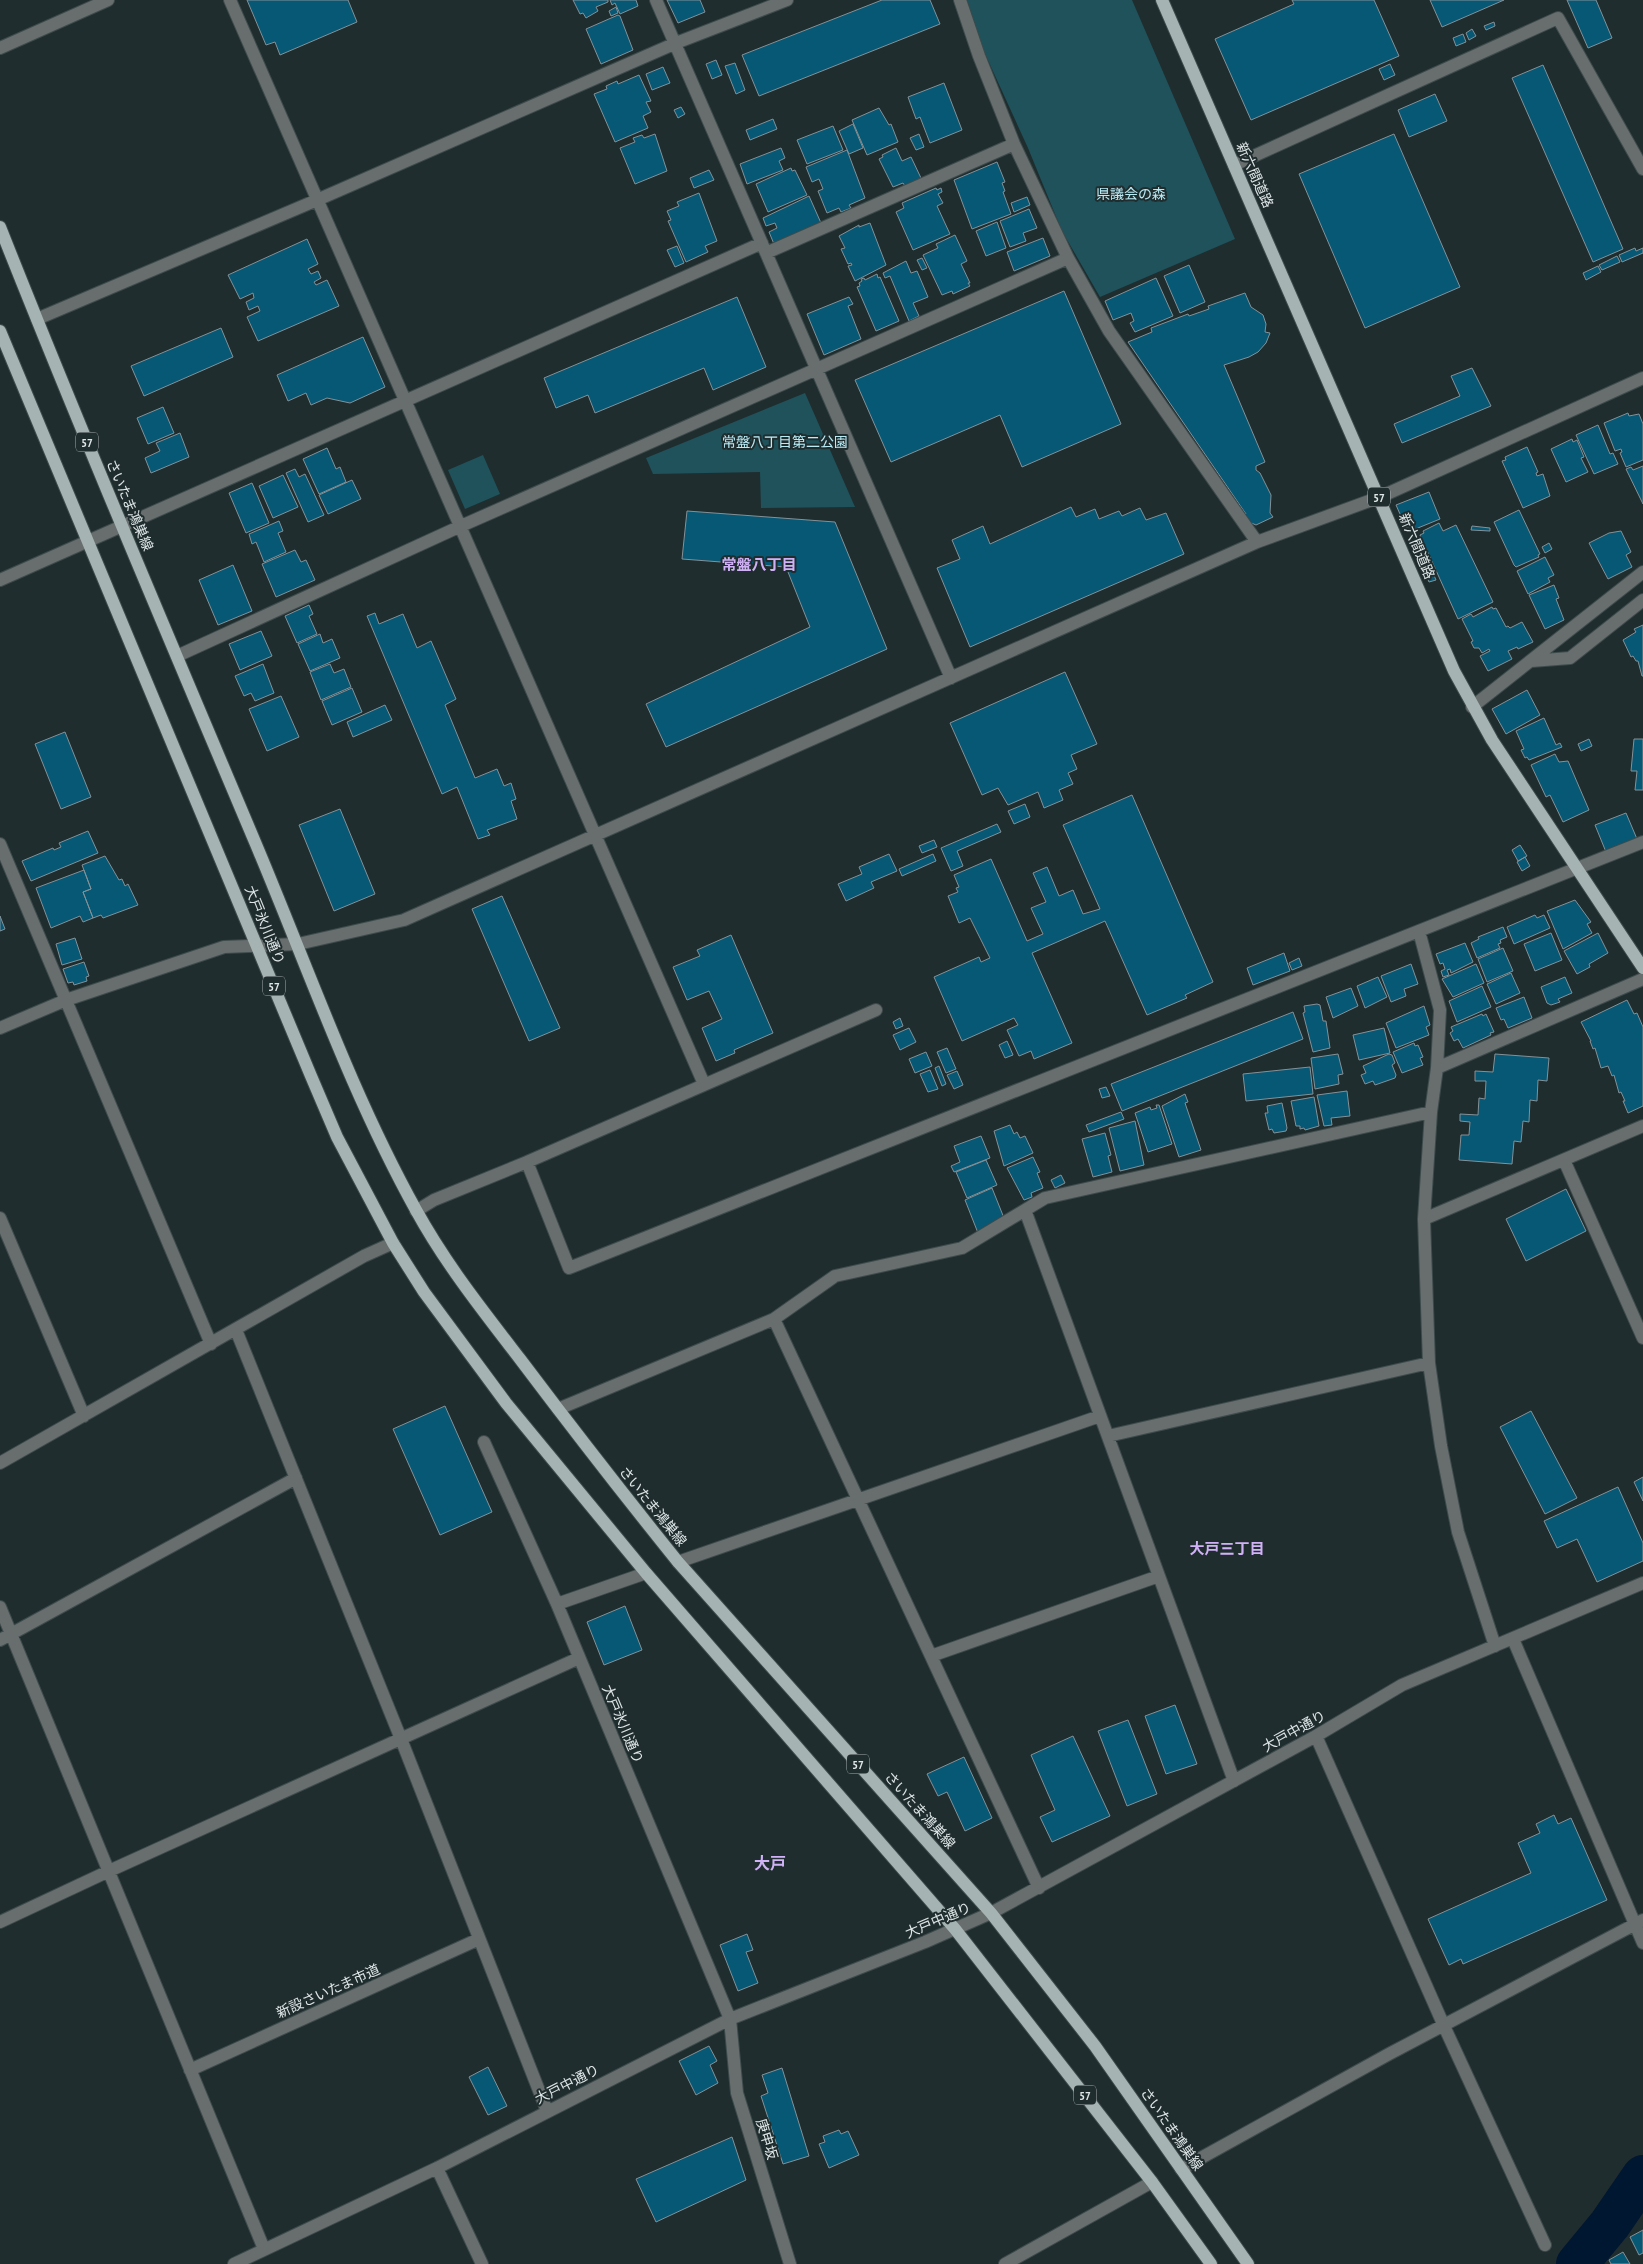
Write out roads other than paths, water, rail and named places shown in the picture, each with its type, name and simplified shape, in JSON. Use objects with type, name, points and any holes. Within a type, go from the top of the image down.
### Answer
[{"type":"main road","name":"新六間道路","points":[[1162,0],[1380,497],[1454,671],[1472,707],[1643,968]]},
{"type":"main road","name":"さいたま鴻巣線","points":[[0,227],[36,319],[177,656]]},
{"type":"main road","name":"57","points":[[0,334],[89,540]]},
{"type":"main road","name":"大戸氷川通り","points":[[89,540],[337,1137],[393,1243],[424,1292],[506,1403],[646,1573]]},
{"type":"main road","name":"大戸氷川通り","points":[[177,656],[349,1069],[416,1211],[456,1274]]},
{"type":"main road","name":"さいたま鴻巣線","points":[[456,1274],[594,1457],[678,1562],[991,1913],[1095,2046],[1248,2264]]},
{"type":"main road","name":"57","points":[[646,1573],[955,1929],[1152,2182],[1211,2264]]},
{"type":"street","points":[[0,48],[108,0]]},
{"type":"street","points":[[230,0],[704,1084]]},
{"type":"street","points":[[656,0],[951,678]]},
{"type":"street","points":[[36,319],[317,200],[676,43],[787,0]]},
{"type":"street","points":[[960,0],[979,56],[1014,144],[1068,258],[1109,332],[1257,542]]},
{"type":"street","points":[[1234,165],[1558,18],[1643,169]]},
{"type":"street","points":[[0,580],[404,400],[1014,144]]},
{"type":"street","points":[[177,656],[461,526],[1068,258]]},
{"type":"street","points":[[0,1028],[66,1000],[224,947],[298,944],[404,920],[1257,542],[1380,497],[1643,378]]},
{"type":"street","points":[[1472,707],[1643,572]]},
{"type":"street","points":[[1530,661],[1570,658],[1643,600]]},
{"type":"street","points":[[527,1162],[569,1268],[1643,842]]},
{"type":"street","points":[[0,844],[211,1344]]},
{"type":"street","points":[[1419,931],[1440,1010],[1424,1219],[1429,1363],[1441,1446],[1458,1532],[1495,1646]]},
{"type":"street","points":[[1437,1068],[1643,979]]},
{"type":"street","points":[[416,1211],[434,1200],[527,1162],[876,1010]]},
{"type":"street","points":[[558,1410],[774,1319],[835,1276],[962,1248],[1045,1198],[1431,1112]]},
{"type":"street","points":[[1424,1219],[1643,1126]]},
{"type":"street","points":[[1564,1160],[1643,1338]]},
{"type":"street","points":[[1025,1210],[1234,1781]]},
{"type":"street","points":[[0,1218],[84,1416]]},
{"type":"street","points":[[0,1463],[364,1256],[393,1243]]},
{"type":"street","points":[[774,1319],[1039,1888]]},
{"type":"street","points":[[236,1330],[401,1740],[547,2111]]},
{"type":"street","points":[[1108,1436],[1429,1363]]},
{"type":"street","points":[[678,1562],[1100,1416]]},
{"type":"street","name":"大戸氷川通り","points":[[484,1442],[557,1604],[730,2019]]},
{"type":"street","points":[[6,1637],[296,1478]]},
{"type":"street","points":[[557,1604],[646,1573]]},
{"type":"street","points":[[931,1656],[1158,1576]]},
{"type":"street","name":"大戸中通り","points":[[234,2264],[437,2168],[730,2019],[991,1913],[1316,1736],[1402,1685],[1643,1583]]},
{"type":"street","points":[[0,1608],[6,1637],[109,1871],[264,2249]]},
{"type":"street","points":[[1513,1639],[1639,1922],[1643,1943]]},
{"type":"street","points":[[0,1922],[579,1658]]},
{"type":"street","points":[[1316,1736],[1444,2026],[1545,2245]]},
{"type":"street","points":[[1182,2169],[1639,1922]]},
{"type":"street","name":"新設さいたま市道","points":[[190,2070],[479,1939]]},
{"type":"street","name":"庚申坂","points":[[730,2019],[737,2093],[790,2264]]},
{"type":"street","points":[[437,2168],[482,2264]]},
{"type":"street","points":[[1004,2264],[1152,2182]]},
{"type":"waterway","points":[[1577,2264],[1610,2224],[1643,2176]]},
{"type":"district","name":"常盤八丁目","points":[[759,564]]},
{"type":"district","name":"大戸三丁目","points":[[1227,1548]]},
{"type":"district","name":"大戸","points":[[770,1863]]},
{"type":"park label","name":"県議会の森","points":[[1131,194]]},
{"type":"park label","name":"常盤八丁目第二公園","points":[[785,442]]}]
